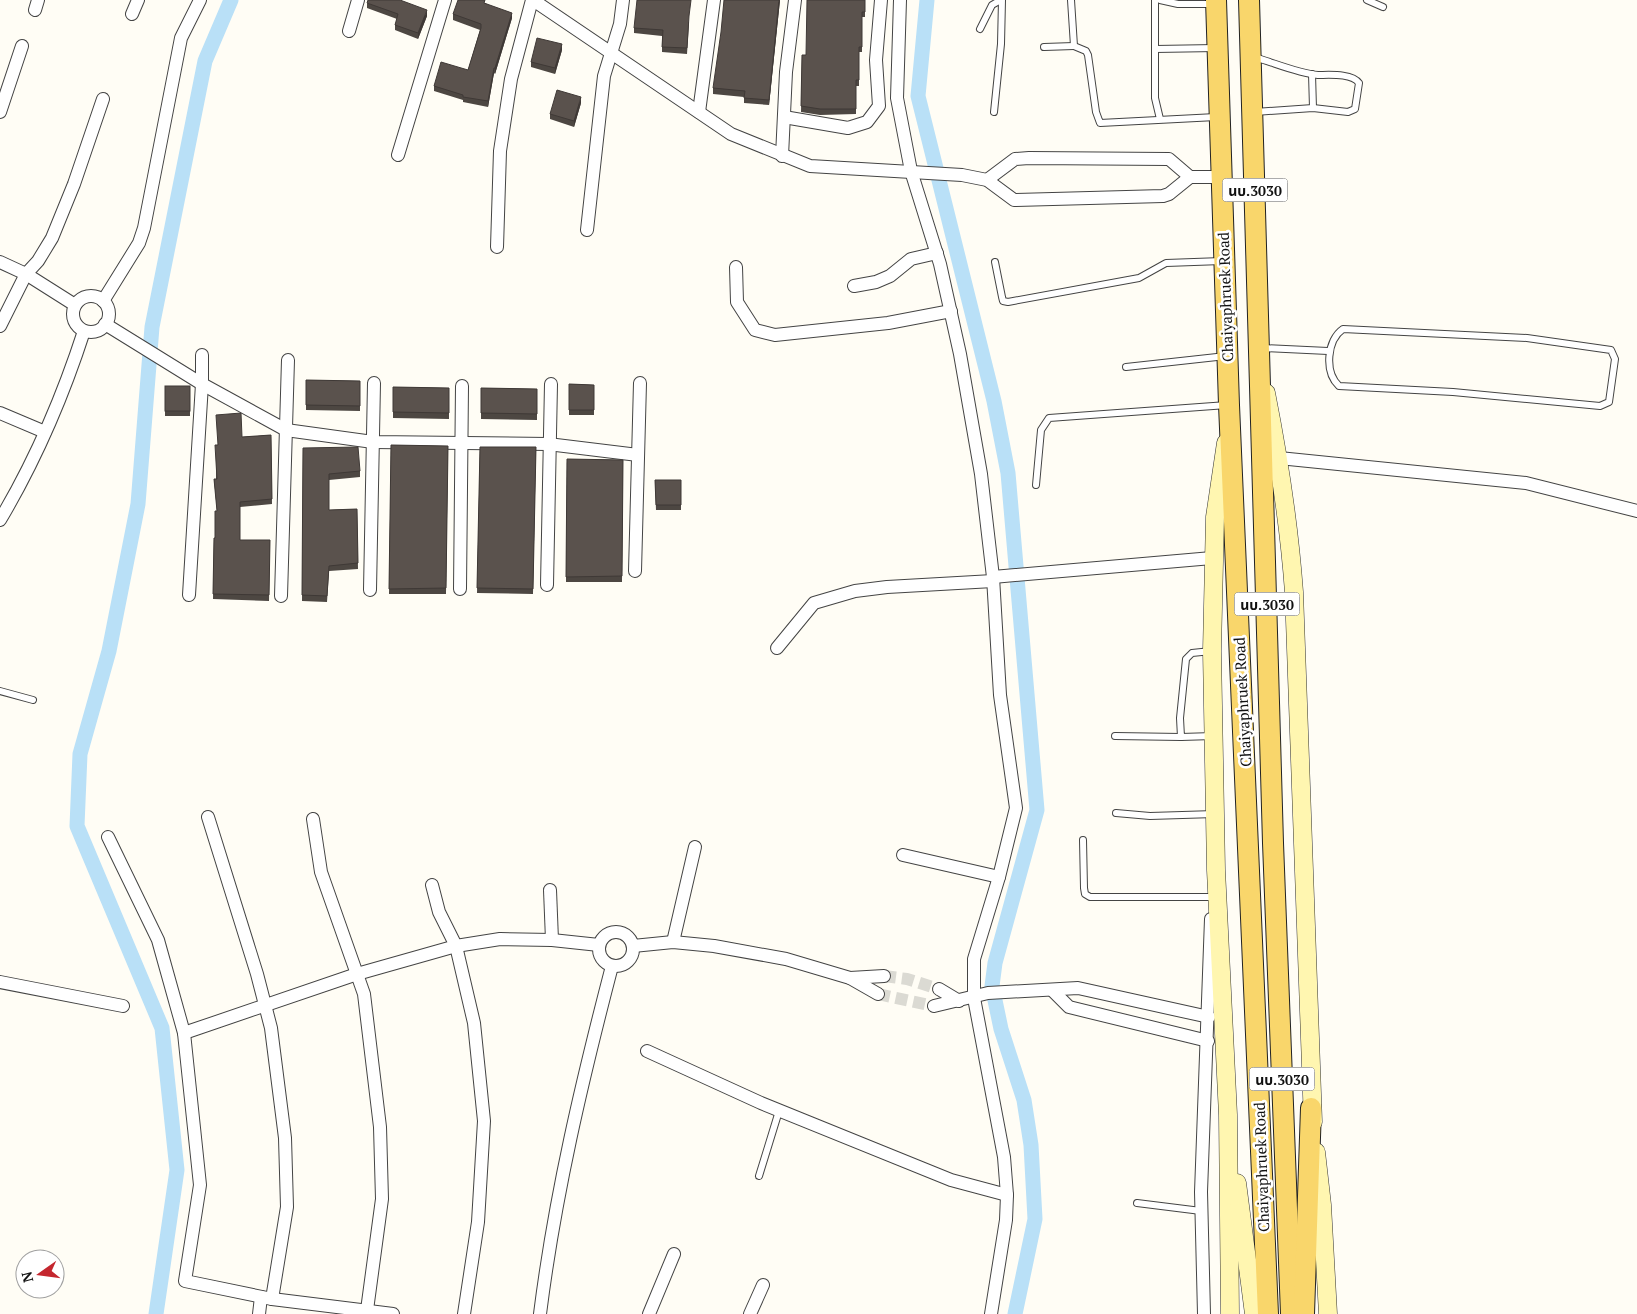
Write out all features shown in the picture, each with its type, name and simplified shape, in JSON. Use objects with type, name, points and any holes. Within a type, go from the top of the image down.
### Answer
[{"type":"main road","name":"Chaiyaphruek Road","points":[[1249,0],[1261,356],[1273,843],[1291,1314]]},
{"type":"main road","name":"Chaiyaphruek Road","points":[[1216,2],[1229,412],[1268,1314]]},
{"type":"main road","points":[[1261,356],[1290,530],[1295,602],[1311,1108],[1304,1314]]},
{"type":"main road","points":[[1229,412],[1219,483],[1212,558],[1212,651],[1216,814],[1214,897],[1228,1116],[1230,1314]]},
{"type":"main road","points":[[1311,1108],[1322,1205],[1328,1314]]},
{"type":"main road","points":[[1228,1116],[1254,1314]]},
{"type":"street","points":[[132,14],[138,0]]},
{"type":"street","points":[[103,302],[139,243],[144,228],[181,38],[200,0]]},
{"type":"street","points":[[349,31],[358,0]]},
{"type":"street","points":[[398,155],[445,0]]},
{"type":"street","points":[[497,247],[502,142],[511,79],[533,0],[731,134],[810,166],[852,170],[916,171],[987,180],[1014,200],[1163,196],[1169,194],[1190,177],[1222,177]]},
{"type":"street","points":[[587,230],[604,76],[620,24],[623,0]]},
{"type":"street","points":[[699,112],[714,0]]},
{"type":"street","points":[[782,156],[795,0]]},
{"type":"street","points":[[784,117],[848,128],[868,122],[879,106],[876,60],[881,0]]},
{"type":"street","points":[[900,0],[897,98],[951,311],[981,474],[995,578],[1000,695],[1016,808],[999,877],[974,959],[974,998],[1003,1148],[1007,1196],[1006,1220],[991,1314]]},
{"type":"street","points":[[0,112],[22,46]]},
{"type":"street","points":[[0,326],[26,274],[38,261],[52,238],[74,184],[103,99]]},
{"type":"street","points":[[987,180],[1015,159],[1029,158],[1169,159],[1190,177]]},
{"type":"street","points":[[854,286],[876,282],[890,276],[911,259],[937,253]]},
{"type":"street","points":[[0,262],[26,274],[75,305]]},
{"type":"street","points":[[736,267],[737,302],[755,330],[775,335],[888,323],[951,311]]},
{"type":"street","points":[[88,297],[103,302],[108,312],[106,324],[96,331],[84,331],[75,323],[73,311],[75,305],[88,297]]},
{"type":"street","points":[[106,324],[202,384],[286,430],[373,442],[548,444],[638,455]]},
{"type":"street","points":[[0,520],[23,482],[69,377],[84,331]]},
{"type":"street","points":[[189,595],[202,384],[202,355]]},
{"type":"street","points":[[281,596],[288,360]]},
{"type":"street","points":[[370,590],[374,383]]},
{"type":"street","points":[[635,571],[640,383]]},
{"type":"street","points":[[547,585],[548,444],[551,384]]},
{"type":"street","points":[[460,589],[462,386]]},
{"type":"street","points":[[0,413],[45,432]]},
{"type":"street","points":[[1279,458],[1526,483],[1637,511]]},
{"type":"street","points":[[777,648],[814,603],[855,591],[1212,558]]},
{"type":"street","points":[[208,817],[266,1005],[285,1138],[287,1197],[266,1298],[259,1314]]},
{"type":"street","points":[[313,819],[320,872],[364,994],[380,1127],[382,1199],[367,1310]]},
{"type":"street","points":[[108,837],[158,940],[184,1033],[200,1185],[184,1278],[187,1282],[266,1298],[345,1311],[367,1310],[393,1314]]},
{"type":"street","points":[[673,942],[696,847]]},
{"type":"street","points":[[903,855],[999,877]]},
{"type":"street","points":[[432,885],[439,912],[456,946],[474,1022],[484,1121],[478,1222],[464,1314]]},
{"type":"street","points":[[550,890],[552,940]]},
{"type":"street","points":[[1204,1314],[1201,1212],[1214,897]]},
{"type":"street","points":[[616,932],[627,935],[633,946],[633,951],[628,961],[618,966],[612,966],[607,964],[600,956],[599,945],[605,935],[616,932]]},
{"type":"street","points":[[184,1033],[357,974],[456,946],[500,939],[552,940],[599,945]]},
{"type":"street","points":[[633,946],[673,942],[714,946],[786,959],[850,978],[878,994]]},
{"type":"street","points":[[540,1314],[552,1220],[588,1057],[612,966]]},
{"type":"street","points":[[850,978],[884,976]]},
{"type":"street","points":[[0,982],[123,1006]]},
{"type":"street","points":[[934,1006],[974,998],[988,993],[1028,990],[1052,991],[1078,988],[1208,1016]]},
{"type":"street","points":[[939,989],[959,1001]]},
{"type":"street","points":[[1052,991],[1070,1007],[1208,1041]]},
{"type":"street","points":[[647,1051],[779,1111],[951,1180],[1007,1196]]},
{"type":"street","points":[[649,1314],[674,1254]]},
{"type":"street","points":[[750,1314],[763,1286]]},
{"type":"lane","points":[[980,29],[992,5],[1002,0],[1001,44],[994,112]]},
{"type":"lane","points":[[1071,0],[1074,46]]},
{"type":"lane","points":[[1155,0],[1155,98],[1160,119]]},
{"type":"lane","points":[[1160,0],[1178,4],[1216,2]]},
{"type":"lane","points":[[1367,0],[1383,7]]},
{"type":"lane","points":[[1044,47],[1074,46],[1086,51],[1096,112],[1100,123],[1220,117]]},
{"type":"lane","points":[[1155,49],[1218,48]]},
{"type":"lane","points":[[1251,56],[1312,74],[1348,76],[1359,83],[1355,109],[1342,112],[1313,108],[1253,112]]},
{"type":"lane","points":[[1312,74],[1313,108]]},
{"type":"lane","points":[[995,262],[1002,297],[1008,302],[1139,278],[1166,263],[1223,260]]},
{"type":"lane","points":[[1343,329],[1526,338],[1611,350],[1615,359],[1609,402],[1600,406],[1454,392],[1339,386],[1334,378],[1328,351],[1337,334],[1343,329]]},
{"type":"lane","points":[[1261,356],[1328,351]]},
{"type":"lane","points":[[1126,367],[1227,356]]},
{"type":"lane","points":[[1036,485],[1041,430],[1049,418],[1229,412]]},
{"type":"lane","points":[[1181,737],[1183,674],[1186,659],[1192,653],[1212,651]]},
{"type":"lane","points":[[0,691],[33,700]]},
{"type":"lane","points":[[1115,736],[1214,736]]},
{"type":"lane","points":[[1116,813],[1150,816],[1216,814]]},
{"type":"lane","points":[[1083,840],[1084,888],[1085,894],[1090,897],[1214,897]]},
{"type":"lane","points":[[759,1176],[779,1111]]},
{"type":"lane","points":[[1137,1203],[1201,1212]]},
{"type":"building","points":[[368,0],[400,0],[427,10],[418,33],[395,25],[398,14],[367,3]]},
{"type":"building","points":[[458,0],[485,0],[484,3],[512,13],[494,68],[488,101],[463,97],[463,95],[434,86],[441,62],[468,70],[481,28],[481,24],[453,14]]},
{"type":"building","points":[[637,0],[691,0],[687,48],[662,47],[663,30],[634,28]]},
{"type":"building","points":[[724,0],[779,0],[769,100],[744,98],[745,91],[713,88]]},
{"type":"building","points":[[807,0],[865,0],[865,12],[862,12],[862,47],[859,47],[859,80],[856,80],[856,109],[820,109],[801,106],[802,55],[806,55]]},
{"type":"building","points":[[537,38],[562,44],[555,68],[531,62]]},
{"type":"building","points":[[557,90],[581,97],[574,121],[550,114]]},
{"type":"building","points":[[306,380],[360,381],[360,406],[306,405]]},
{"type":"building","points":[[569,384],[594,385],[594,410],[569,410]]},
{"type":"building","points":[[165,386],[190,386],[190,411],[165,411]]},
{"type":"building","points":[[393,387],[449,388],[449,413],[393,412]]},
{"type":"building","points":[[481,388],[537,389],[537,414],[481,413]]},
{"type":"building","points":[[241,413],[242,437],[271,435],[272,499],[240,502],[240,540],[270,540],[269,595],[213,594],[215,511],[217,511],[214,479],[217,479],[215,445],[218,445],[216,415]]},
{"type":"building","points":[[391,445],[448,446],[446,588],[389,589]]},
{"type":"building","points":[[358,447],[360,471],[329,474],[329,510],[357,509],[358,563],[329,566],[327,596],[302,595],[303,448]]},
{"type":"building","points":[[480,447],[536,447],[533,589],[477,588]]},
{"type":"building","points":[[567,459],[623,460],[622,576],[566,577]]},
{"type":"building","points":[[655,480],[681,480],[681,505],[656,505]]},
{"type":"waterway","points":[[156,1314],[177,1170],[162,1028],[77,826],[80,754],[109,651],[138,504],[152,327],[205,61],[231,0]]},
{"type":"waterway","points":[[927,0],[918,96],[994,401],[1008,473],[1037,810],[995,963],[992,986],[1001,1029],[1024,1100],[1031,1145],[1035,1219],[1015,1314]]},
{"type":"tunnel","points":[[884,976],[907,979],[939,989]]},
{"type":"tunnel","points":[[878,994],[934,1006]]}]
